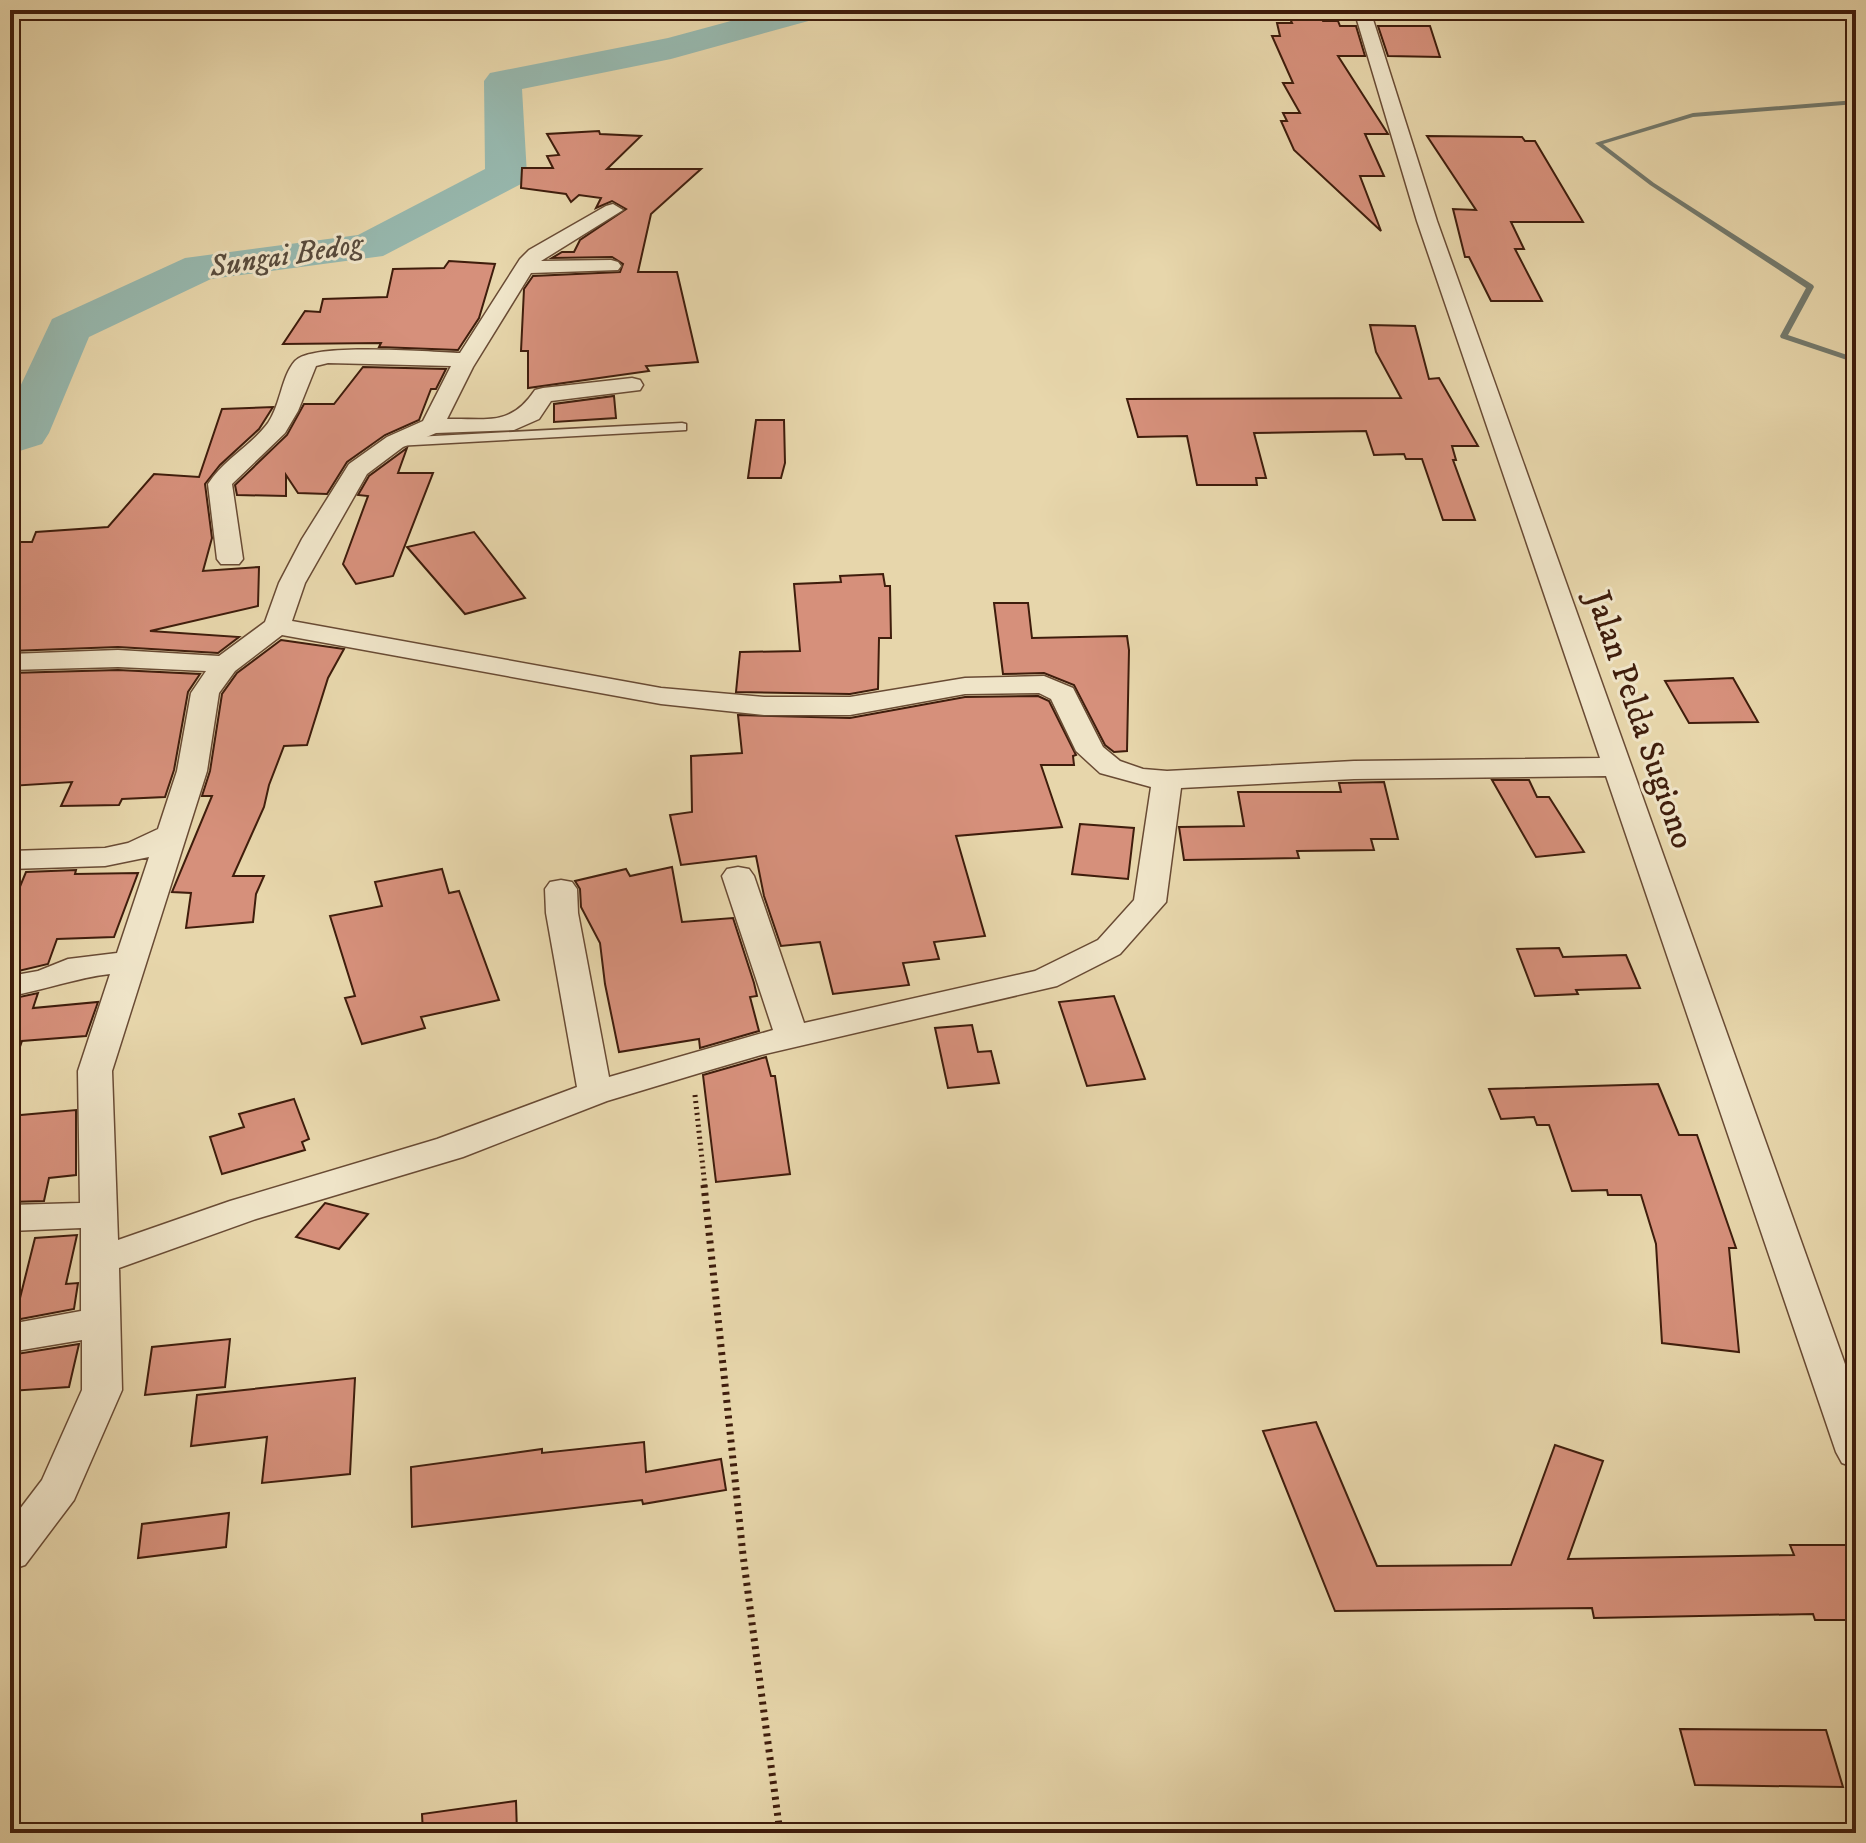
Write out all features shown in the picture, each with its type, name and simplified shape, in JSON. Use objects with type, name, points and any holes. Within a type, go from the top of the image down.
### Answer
[{"type":"street","name":"Jalan Pelda Sugiono","points":[[1362,10],[1427,221],[1856,1452]]},
{"type":"street","points":[[432,426],[467,360],[525,267],[536,254],[613,210]]},
{"type":"street","points":[[525,267],[611,266]]},
{"type":"street","points":[[230,559],[220,484],[225,473],[283,420],[303,366],[308,361],[328,356],[467,360]]},
{"type":"street","points":[[10,1553],[59,1489],[102,1390],[95,1071],[192,771],[205,693],[225,665],[277,626],[292,583],[309,550],[358,469],[395,442],[432,426],[506,425],[531,414],[543,395],[632,385]]},
{"type":"street","points":[[277,626],[661,696],[764,706],[850,706],[965,686],[1044,684],[1063,694],[1091,751],[1110,767],[1139,777],[1167,780],[1354,770],[1618,767]]},
{"type":"street","points":[[10,662],[64,658],[175,659],[225,665]]},
{"type":"street","points":[[100,1261],[243,1210],[450,1148],[595,1093],[691,1064],[792,1037],[1045,979],[1109,947],[1150,902],[1167,780]]},
{"type":"street","points":[[10,860],[105,857],[137,851],[171,834]]},
{"type":"street","points":[[738,876],[792,1037]]},
{"type":"street","points":[[561,889],[562,913],[595,1093]]},
{"type":"street","points":[[10,986],[46,980],[68,969],[129,962]]},
{"type":"street","points":[[10,1218],[99,1215]]},
{"type":"street","points":[[10,1338],[101,1322]]},
{"type":"lane","points":[[395,442],[682,427]]},
{"type":"path","points":[[691,1064],[743,1555],[780,1833]]},
{"type":"building","points":[[1286,10],[1318,10],[1323,21],[1356,26],[1365,56],[1338,56],[1388,134],[1365,134],[1384,176],[1360,176],[1381,231],[1294,150],[1281,121],[1287,121],[1283,113],[1300,113],[1283,83],[1293,83],[1272,36],[1280,36],[1277,23],[1292,23]]},
{"type":"building","points":[[1378,26],[1430,26],[1440,57],[1388,56]]},
{"type":"building","points":[[599,131],[600,134],[641,136],[607,169],[701,169],[651,214],[638,272],[677,272],[698,362],[646,366],[649,371],[528,388],[528,351],[521,351],[524,289],[533,276],[620,272],[623,264],[612,257],[552,258],[562,252],[574,252],[580,240],[626,209],[612,201],[596,208],[601,198],[579,195],[571,202],[566,194],[521,188],[522,168],[553,168],[547,156],[559,155],[547,134]]},
{"type":"building","points":[[1427,136],[1522,137],[1525,141],[1535,141],[1583,222],[1511,222],[1524,249],[1515,249],[1542,301],[1491,301],[1469,257],[1465,257],[1453,209],[1476,210]]},
{"type":"building","points":[[449,261],[495,264],[479,318],[458,350],[379,347],[381,343],[283,344],[305,311],[320,312],[323,299],[387,297],[393,269],[444,268]]},
{"type":"building","points":[[1370,325],[1415,326],[1429,379],[1439,378],[1478,446],[1452,446],[1456,460],[1453,460],[1475,520],[1443,520],[1422,459],[1406,459],[1404,454],[1374,455],[1366,431],[1254,433],[1266,478],[1256,478],[1257,485],[1197,485],[1187,436],[1138,437],[1127,399],[1401,398],[1376,352]]},
{"type":"building","points":[[363,367],[446,369],[436,389],[431,389],[419,420],[385,435],[347,462],[327,494],[298,493],[286,475],[286,496],[237,495],[235,485],[287,435],[304,404],[334,404]]},
{"type":"building","points":[[614,396],[616,418],[554,422],[554,404]]},
{"type":"building","points":[[273,407],[259,429],[220,465],[205,484],[212,538],[203,571],[259,567],[258,606],[150,631],[239,637],[218,653],[118,647],[10,651],[10,542],[32,542],[36,532],[108,527],[154,474],[199,477],[222,409]]},
{"type":"building","points":[[756,420],[784,420],[785,463],[781,478],[748,478]]},
{"type":"building","points":[[407,448],[398,473],[433,473],[393,576],[356,584],[343,564],[368,496],[358,495],[369,476]]},
{"type":"building","points":[[474,532],[525,598],[465,614],[407,547]]},
{"type":"building","points":[[883,574],[885,586],[890,586],[891,638],[879,638],[878,689],[850,694],[736,692],[740,652],[800,651],[794,584],[841,582],[840,576]]},
{"type":"building","points":[[994,603],[1028,603],[1032,638],[1127,636],[1127,751],[1114,752],[1105,745],[1074,685],[1044,673],[1003,674]]},
{"type":"building","points":[[281,640],[344,649],[328,678],[307,745],[284,746],[264,807],[233,876],[264,876],[256,894],[253,922],[186,928],[191,893],[172,892],[212,796],[202,796],[210,771],[222,694],[237,673]]},
{"type":"building","points":[[118,670],[200,674],[188,692],[174,770],[165,797],[122,799],[119,805],[61,806],[72,782],[10,786],[10,673]]},
{"type":"building","points":[[1733,678],[1758,722],[1689,723],[1665,681]]},
{"type":"building","points":[[1038,696],[1049,701],[1076,755],[1073,756],[1074,765],[1041,765],[1062,827],[956,836],[985,936],[934,942],[939,959],[903,963],[909,985],[833,994],[820,942],[781,946],[764,896],[756,856],[681,865],[670,815],[692,812],[691,756],[742,753],[738,715],[850,718],[965,697]]},
{"type":"building","points":[[1492,780],[1529,780],[1537,797],[1549,797],[1584,852],[1536,857]]},
{"type":"building","points":[[1384,782],[1398,839],[1371,839],[1374,850],[1297,851],[1299,858],[1184,860],[1179,827],[1244,826],[1238,792],[1341,792],[1339,783]]},
{"type":"building","points":[[1080,824],[1134,828],[1128,879],[1072,874]]},
{"type":"building","points":[[672,867],[682,922],[733,918],[757,996],[750,997],[759,1031],[700,1048],[699,1039],[619,1052],[600,943],[581,907],[580,889],[575,881],[626,869],[630,876]]},
{"type":"building","points":[[442,869],[449,893],[459,891],[499,1000],[421,1017],[425,1028],[362,1044],[345,998],[355,996],[330,916],[382,906],[375,882]]},
{"type":"building","points":[[76,870],[75,874],[138,873],[114,937],[57,939],[48,964],[10,973],[10,889],[19,889],[26,872]]},
{"type":"building","points":[[1559,948],[1563,957],[1626,955],[1640,988],[1576,990],[1578,994],[1535,996],[1517,949]]},
{"type":"building","points":[[38,993],[33,1008],[98,1002],[86,1036],[22,1041],[15,1061],[10,1060],[10,999]]},
{"type":"building","points":[[1114,996],[1145,1079],[1087,1086],[1059,1002]]},
{"type":"building","points":[[972,1025],[978,1052],[991,1051],[999,1083],[948,1088],[935,1028]]},
{"type":"building","points":[[766,1057],[771,1076],[775,1076],[790,1174],[716,1182],[703,1075]]},
{"type":"building","points":[[1658,1084],[1679,1135],[1697,1135],[1736,1248],[1729,1248],[1739,1352],[1662,1343],[1656,1244],[1641,1195],[1608,1195],[1607,1190],[1572,1191],[1549,1125],[1537,1125],[1534,1117],[1501,1119],[1489,1089]]},
{"type":"building","points":[[294,1099],[309,1139],[302,1142],[305,1150],[222,1174],[210,1137],[244,1127],[239,1114]]},
{"type":"building","points":[[76,1110],[76,1175],[49,1178],[44,1201],[10,1202],[10,1116]]},
{"type":"building","points":[[325,1203],[368,1214],[339,1249],[296,1237]]},
{"type":"building","points":[[77,1235],[66,1284],[78,1283],[74,1309],[10,1321],[10,1307],[18,1306],[35,1238]]},
{"type":"building","points":[[230,1339],[225,1387],[145,1395],[152,1347]]},
{"type":"building","points":[[79,1344],[69,1387],[10,1391],[10,1355]]},
{"type":"building","points":[[355,1378],[350,1474],[262,1483],[267,1437],[191,1446],[197,1395]]},
{"type":"building","points":[[1316,1422],[1377,1566],[1511,1565],[1555,1445],[1603,1461],[1568,1559],[1794,1555],[1790,1545],[1849,1545],[1856,1565],[1856,1620],[1815,1620],[1813,1614],[1594,1618],[1592,1608],[1335,1611],[1263,1431]]},
{"type":"building","points":[[644,1442],[646,1472],[721,1459],[726,1490],[643,1504],[642,1500],[412,1527],[411,1467],[542,1449],[542,1453]]},
{"type":"building","points":[[229,1513],[226,1547],[138,1558],[142,1524]]},
{"type":"building","points":[[1680,1729],[1826,1730],[1843,1787],[1695,1785]]},
{"type":"building","points":[[516,1801],[517,1833],[423,1833],[422,1814]]},
{"type":"waterway","name":"Sungai Bedog","points":[[10,439],[24,433],[69,329],[201,267],[368,247],[506,175],[503,81],[671,48],[811,10]]},
{"type":"waterway","points":[[1851,10],[1856,22]]},
{"type":"waterway","points":[[1856,102],[1693,115],[1598,143],[1652,184],[1810,287],[1784,336],[1856,361]]}]
